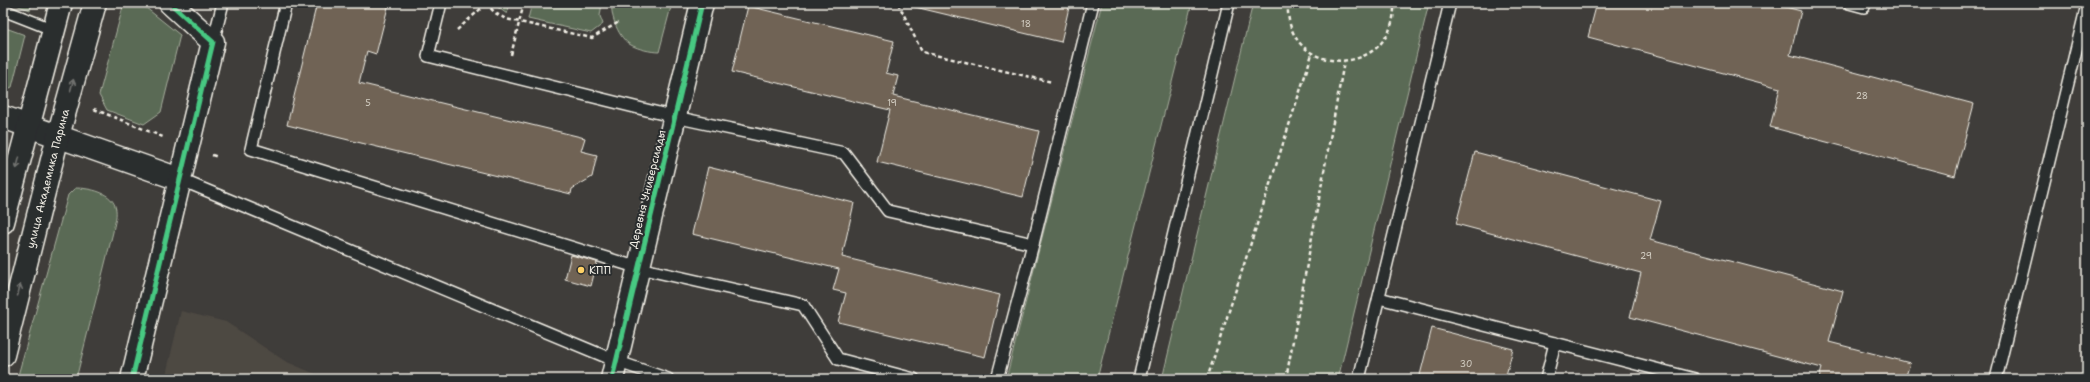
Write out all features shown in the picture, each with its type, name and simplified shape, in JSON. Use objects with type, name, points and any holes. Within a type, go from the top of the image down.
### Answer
[{"type":"street","points":[[3,222],[61,3]]},
{"type":"street","name":"улица Академика Парина","points":[[3,355],[58,136],[95,3]]},
{"type":"street","points":[[132,379],[213,42],[170,3]]},
{"type":"street","name":"Деревня Универсиады","points":[[614,370],[702,3]]},
{"type":"street","points":[[3,116],[179,179]]},
{"type":"lane","points":[[213,42],[222,3]]},
{"type":"lane","points":[[286,3],[251,149],[638,268],[803,305],[838,359],[914,379]]},
{"type":"lane","points":[[441,3],[428,56],[675,117],[844,153],[888,211],[1033,244]]},
{"type":"lane","points":[[997,379],[1033,244],[1093,3]]},
{"type":"lane","points":[[1139,379],[1230,3]]},
{"type":"lane","points":[[1359,379],[1450,3]]},
{"type":"lane","points":[[1849,3],[1864,7],[1865,3]]},
{"type":"lane","points":[[1996,379],[2087,5]]},
{"type":"lane","points":[[3,10],[54,30]]},
{"type":"lane","points":[[179,179],[614,370],[668,379]]},
{"type":"lane","points":[[1379,298],[1695,379]]},
{"type":"lane","points":[[1546,379],[1555,343]]},
{"type":"path","points":[[486,3],[495,13],[519,23],[592,38],[619,22]]},
{"type":"path","points":[[506,75],[524,3]]},
{"type":"path","points":[[898,3],[922,52],[1072,87]]},
{"type":"path","points":[[1288,3],[1291,29],[1300,43],[1312,54],[1328,60],[1344,62],[1360,58],[1375,49],[1386,36],[1392,21],[1394,3]]},
{"type":"path","points":[[1207,379],[1312,54]]},
{"type":"path","points":[[1286,379],[1344,62]]},
{"type":"path","points":[[94,110],[218,157]]},
{"type":"shaded area","points":[[181,311],[226,322],[285,361],[327,379],[165,379]]},
{"type":"green space","points":[[10,3],[32,3],[30,10]]},
{"type":"green space","points":[[124,3],[140,3],[180,35],[161,112],[144,124],[107,110],[99,95]]},
{"type":"green space","points":[[492,3],[510,3],[507,14]]},
{"type":"green space","points":[[532,3],[602,3],[600,16],[603,24],[591,33],[528,19]]},
{"type":"green space","points":[[612,3],[672,3],[659,52],[641,49],[627,42],[623,38],[616,27],[612,14]]},
{"type":"green space","points":[[1102,3],[1192,3],[1097,379],[1006,379]]},
{"type":"green space","points":[[1253,3],[1429,3],[1338,379],[1179,379],[1163,375]]},
{"type":"green space","points":[[3,27],[25,35],[12,87],[3,92]]},
{"type":"green space","points":[[75,188],[94,190],[106,195],[111,199],[116,210],[113,232],[76,379],[17,379],[68,195]]},
{"type":"building","points":[[317,3],[389,3],[376,54],[367,51],[359,83],[585,138],[581,151],[597,155],[592,177],[572,189],[571,194],[287,125]]},
{"type":"building","points":[[916,3],[1070,3],[1061,42],[915,7]]},
{"type":"building","points":[[1597,3],[1770,3],[1801,11],[1790,55],[1974,104],[1955,176],[1770,127],[1780,88],[1588,37]]},
{"type":"building","points":[[748,6],[894,41],[886,73],[898,76],[893,96],[1039,131],[1023,197],[877,162],[890,110],[732,72]]},
{"type":"building","points":[[1475,152],[1661,201],[1650,240],[1843,291],[1829,342],[1910,363],[1905,379],[1819,379],[1822,368],[1630,317],[1641,273],[1456,224]]},
{"type":"building","points":[[708,167],[854,203],[842,257],[1000,295],[985,357],[838,322],[846,293],[833,290],[839,269],[692,234]]},
{"type":"building","name":"КПП","points":[[571,255],[597,262],[591,286],[565,279]]},
{"type":"building","points":[[1432,328],[1513,349],[1505,379],[1419,379]]},
{"type":"cycle path","points":[[132,379],[213,42],[170,3]]},
{"type":"cycle path","points":[[612,379],[702,3]]},
{"type":"place","name":"КПП","points":[[581,270]]}]
